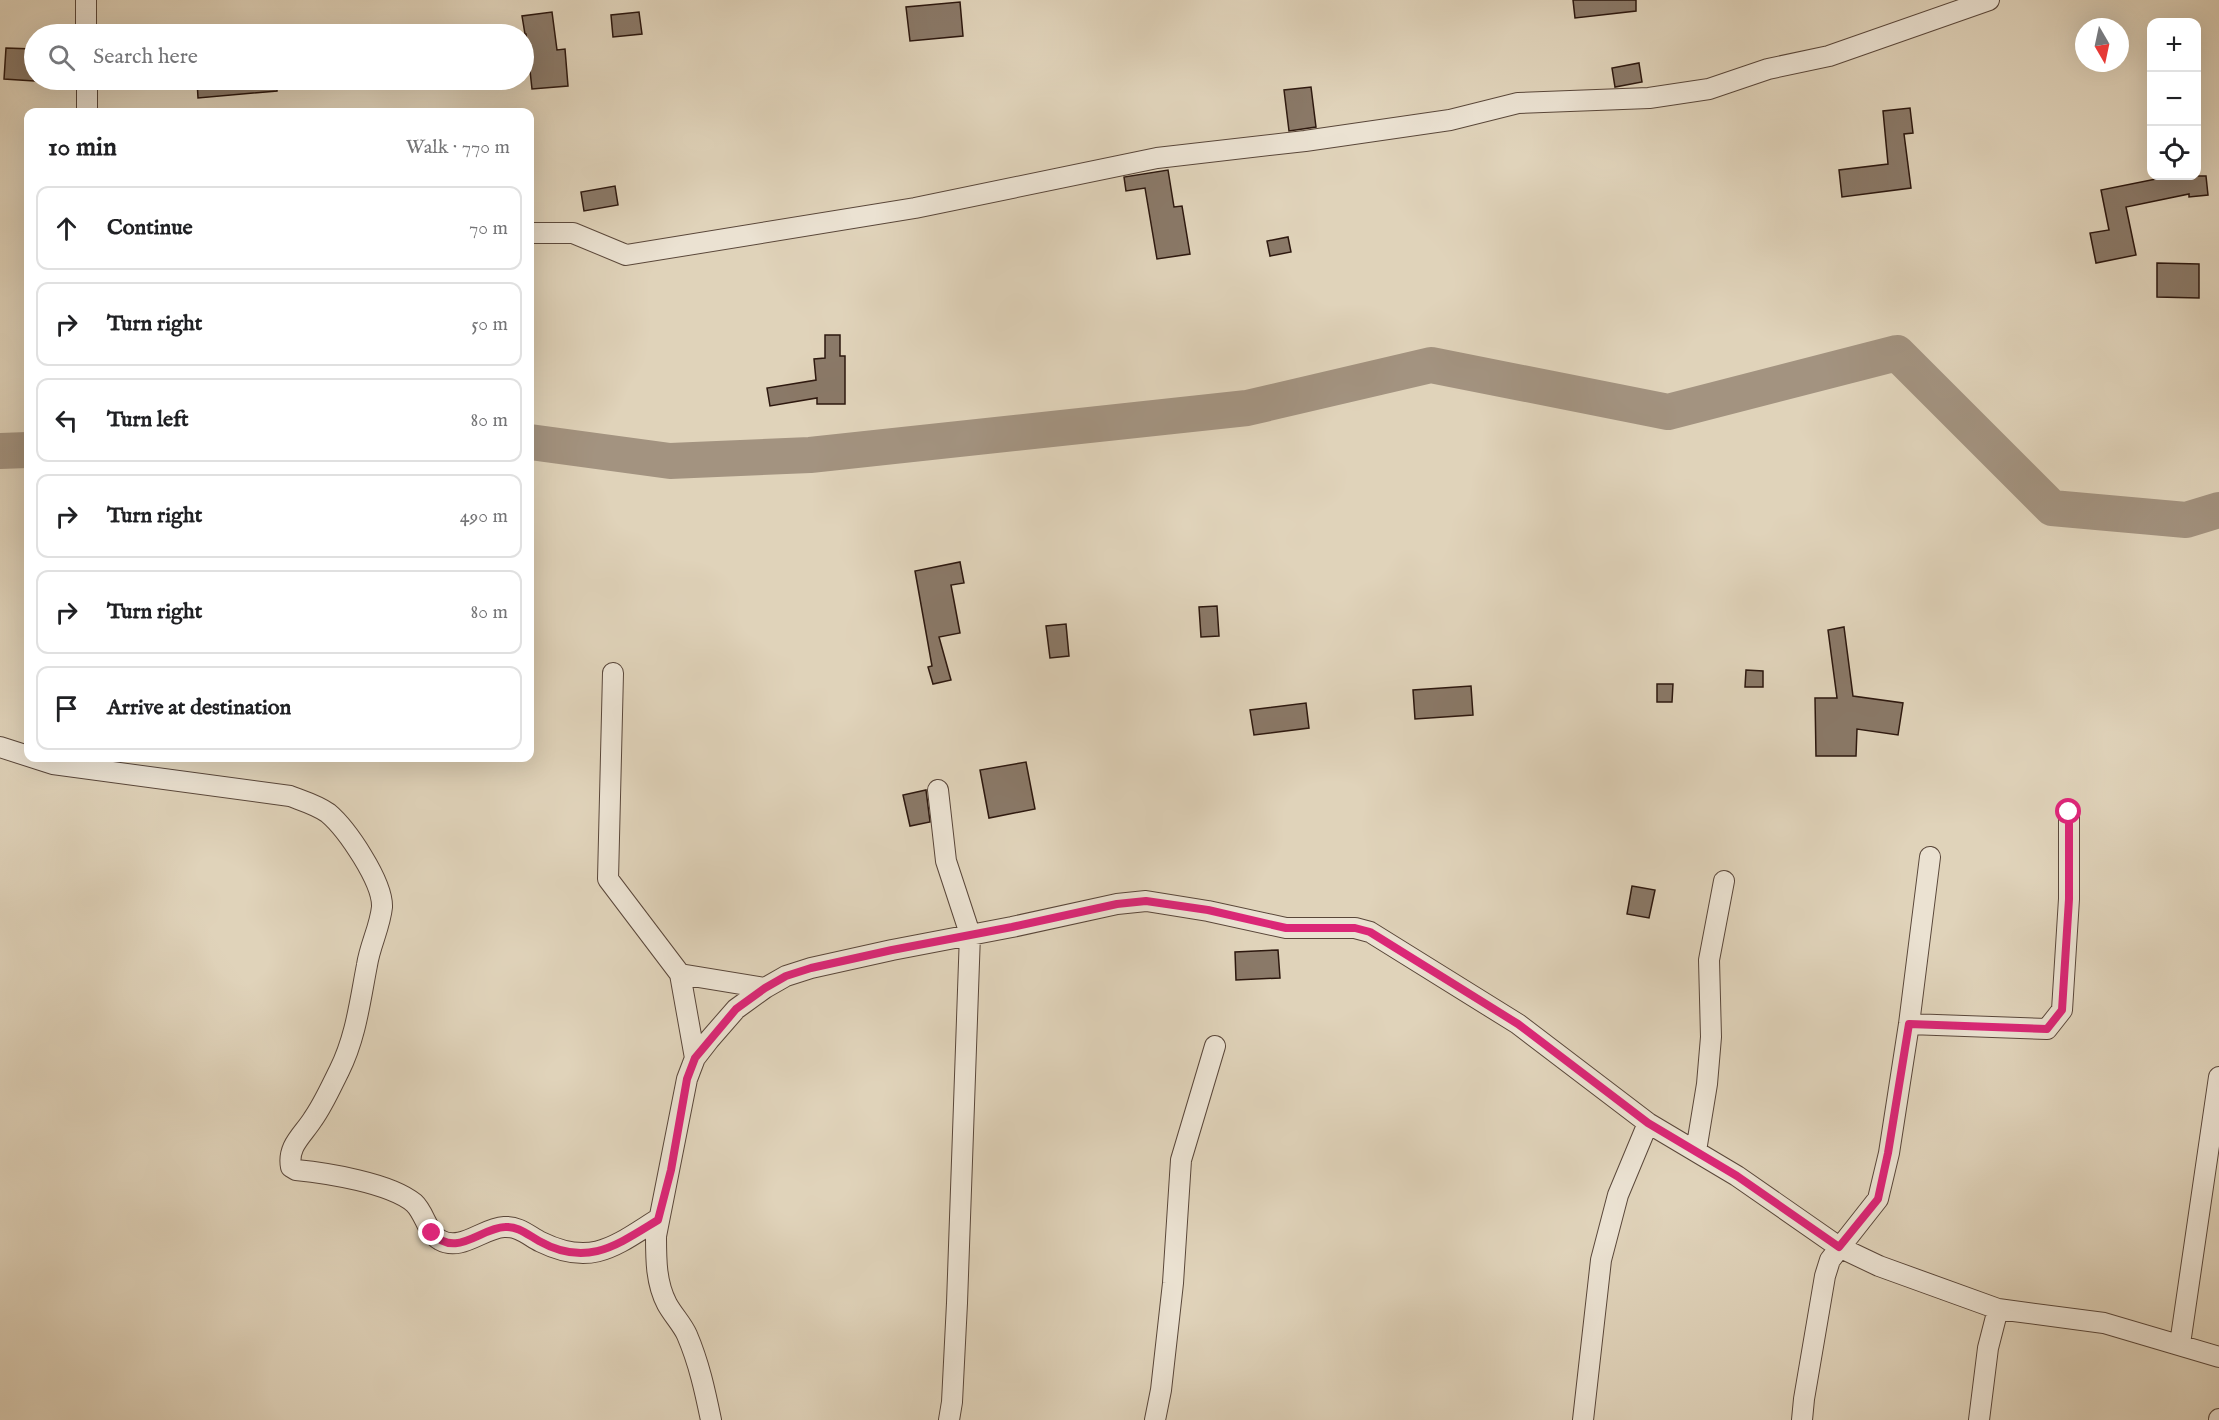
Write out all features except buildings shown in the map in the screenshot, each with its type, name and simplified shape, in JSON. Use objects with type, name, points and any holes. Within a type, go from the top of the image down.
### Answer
[{"type":"street","points":[[86,0],[86,24]]},
{"type":"street","points":[[534,233],[573,233],[626,255],[915,208],[1156,158],[1305,141],[1450,120],[1518,103],[1649,98],[1699,90],[1768,69],[1829,56],[1989,0]]},
{"type":"street","points":[[87,90],[87,108]]},
{"type":"street","points":[[613,673],[608,879],[680,974],[695,1058]]},
{"type":"street","points":[[0,747],[24,755]]},
{"type":"street","points":[[47,762],[290,796],[328,814],[355,845],[379,889],[382,905],[379,922],[367,964],[361,1005],[340,1068],[313,1120],[301,1133],[291,1151],[291,1167],[397,1193],[415,1204],[438,1239],[449,1243],[466,1241],[495,1228],[508,1227],[526,1232],[538,1241],[560,1251],[586,1254],[611,1248],[658,1220]]},
{"type":"street","points":[[938,790],[946,861],[970,934],[956,1314],[952,1402],[949,1420]]},
{"type":"street","points":[[1909,1024],[2047,1029],[2062,1010],[2069,899],[2069,812]]},
{"type":"street","points":[[1802,1420],[1825,1276],[1830,1260],[1878,1199],[1888,1153],[1909,1024],[1930,857]]},
{"type":"street","points":[[1696,1151],[1707,1084],[1711,1037],[1709,960],[1724,881]]},
{"type":"street","points":[[711,1420],[695,1357],[686,1333],[667,1304],[660,1287],[656,1260],[658,1220],[671,1170],[687,1079],[695,1058],[736,1009],[786,976],[811,968],[1117,904],[1146,901],[1208,910],[1286,928],[1355,928],[1370,932],[1518,1024],[1648,1123],[1737,1176],[1839,1247],[1899,1274],[1998,1309],[2104,1323],[2219,1357]]},
{"type":"street","points":[[680,974],[765,988]]},
{"type":"street","points":[[1155,1420],[1161,1390],[1173,1283],[1181,1160],[1215,1046]]},
{"type":"street","points":[[2180,1344],[2219,1077]]},
{"type":"street","points":[[1583,1420],[1601,1260],[1618,1195],[1648,1123]]},
{"type":"street","points":[[1979,1420],[1988,1348],[1998,1309]]},
{"type":"waterway","points":[[534,443],[670,461],[810,455],[1247,408],[1431,365],[1668,412],[1897,353],[2052,508],[2186,520],[2219,510]]},
{"type":"waterway","points":[[0,451],[24,450]]},
{"type":"route","points":[[432,1233],[438,1239],[449,1243],[466,1241],[495,1228],[508,1227],[526,1232],[538,1241],[560,1251],[586,1254],[611,1248],[658,1220],[671,1170],[687,1079],[695,1058],[736,1009],[765,988],[786,976],[811,968],[1117,904],[1146,901],[1208,910],[1286,928],[1338,927],[1370,932],[1518,1024],[1648,1123],[1737,1176],[1839,1247],[1878,1199],[1888,1153],[1909,1024],[2047,1029],[2062,1010],[2069,899],[2069,812]]}]
